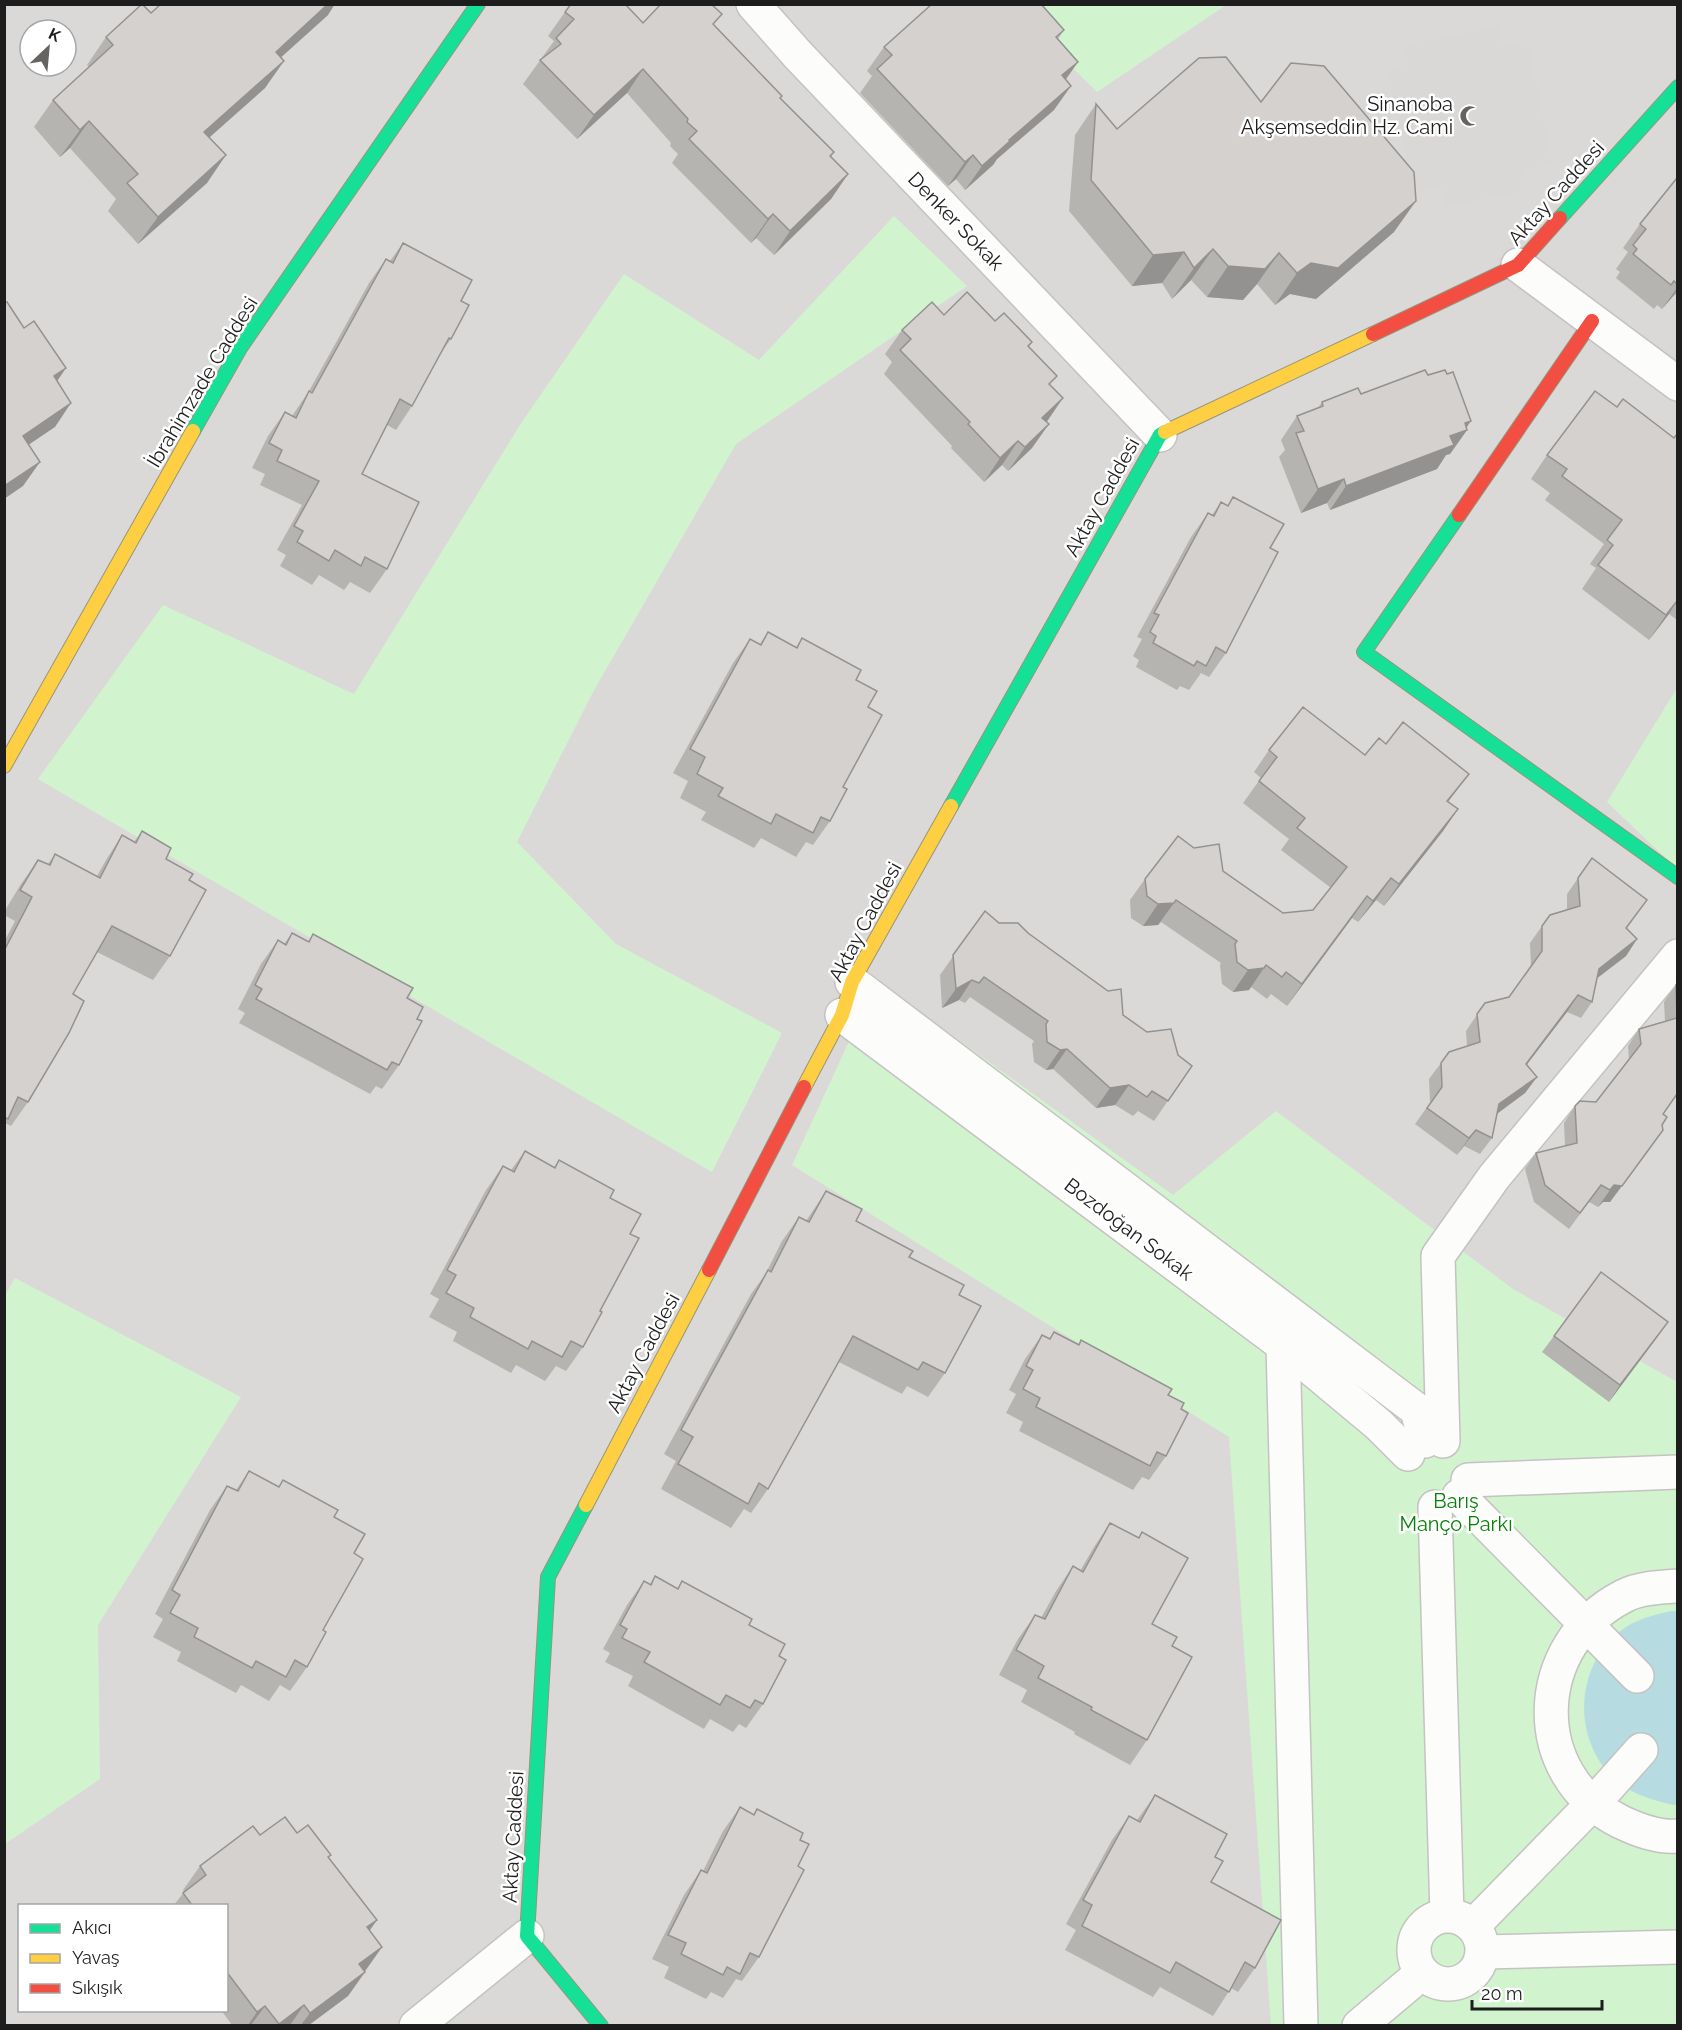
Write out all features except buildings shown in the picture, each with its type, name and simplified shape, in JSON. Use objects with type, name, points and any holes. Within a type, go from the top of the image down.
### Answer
[{"type":"main road","name":"İbrahimzade Caddesi","points":[[4,766],[240,348],[478,4]]},
{"type":"main road","name":"Aktay Caddesi","points":[[526,1936],[548,1576],[842,1015],[852,982],[1160,435],[1518,265],[1677,87]]},
{"type":"main road","points":[[1592,321],[1364,652],[1677,876]]},
{"type":"main road","points":[[526,1936],[601,2025]]},
{"type":"street","name":"Denker Sokak","points":[[753,4],[798,55],[1160,435]]},
{"type":"street","points":[[1518,265],[1677,384]]},
{"type":"street","points":[[1425,1445],[1438,1256],[1494,1177],[1677,956]]},
{"type":"street","points":[[852,982],[1417,1410],[1425,1445]]},
{"type":"street","name":"Bozdoğan Sokak","points":[[842,1015],[1283,1345],[1379,1425],[1425,1445]]},
{"type":"street","points":[[1283,1345],[1301,2025]]},
{"type":"street","points":[[1454,1494],[1677,1472]]},
{"type":"street","points":[[1454,1494],[1637,1676]]},
{"type":"street","points":[[1454,1494],[1467,1931],[1480,1964],[1465,1980],[1454,1984],[1442,1984],[1422,1973],[1413,1954],[1414,1942],[1418,1931],[1435,1917],[1467,1931],[1677,1947]]},
{"type":"street","points":[[1677,1586],[1626,1595],[1596,1613],[1573,1638],[1558,1668],[1551,1700],[1553,1734],[1564,1766],[1582,1794],[1608,1816],[1638,1830],[1677,1836]]},
{"type":"street","points":[[1467,1931],[1641,1750]]},
{"type":"street","points":[[416,2025],[526,1936]]},
{"type":"street","points":[[1359,2025],[1422,1973]]},
{"type":"shaded area","points":[[5,5],[1677,5],[1677,2025],[5,2025]]},
{"type":"shaded area","name":"Sinanoba Akşemseddin Hz. Cami","points":[[1499,26],[1503,45],[1527,41],[1553,164],[1525,169],[1529,190],[1446,207],[1441,186],[1413,193],[1388,69],[1408,65],[1405,45]]},
{"type":"green space","points":[[1009,5],[1226,5],[1097,92]]},
{"type":"green space","points":[[894,216],[967,286],[736,444],[593,692],[517,842],[616,944],[782,1033],[712,1172],[38,779],[163,605],[354,694],[520,425],[624,274],[759,360]]},
{"type":"green space","points":[[1677,688],[1677,869],[1607,802]]},
{"type":"green space","name":"Barış Manço Parkı","points":[[877,981],[1173,1195],[1276,1111],[1513,1289],[1677,1382],[1677,2025],[1271,2025],[1229,1437],[792,1165]]},
{"type":"green space","points":[[15,1278],[241,1397],[98,1625],[100,1779],[5,1844],[4,1297]]},
{"type":"water","points":[[1677,1611],[1677,1805],[1637,1794],[1618,1782],[1603,1766],[1592,1747],[1586,1726],[1584,1704],[1587,1683],[1595,1663],[1607,1644],[1623,1629],[1634,1623]]},
{"type":"traffic: fast","points":[[193,431],[240,348],[478,4]]},
{"type":"traffic: fast","points":[[1560,218],[1678,87]]},
{"type":"traffic: fast","points":[[951,806],[1160,435],[1165,432]]},
{"type":"traffic: fast","points":[[1459,515],[1364,652],[1678,877]]},
{"type":"traffic: fast","points":[[586,1505],[548,1577],[527,1936],[601,2026]]},
{"type":"traffic: slow","points":[[1165,432],[1373,334]]},
{"type":"traffic: slow","points":[[4,766],[193,431]]},
{"type":"traffic: slow","points":[[804,1087],[842,1015],[852,982],[951,806]]},
{"type":"traffic: slow","points":[[586,1505],[709,1270]]},
{"type":"traffic: jam","points":[[1373,334],[1518,265],[1560,218]]},
{"type":"traffic: jam","points":[[1459,515],[1592,321]]},
{"type":"traffic: jam","points":[[709,1270],[804,1087]]},
{"type":"place","name":"Sinanoba Akşemseddin Hz. Cami","points":[[1470,116]]}]
